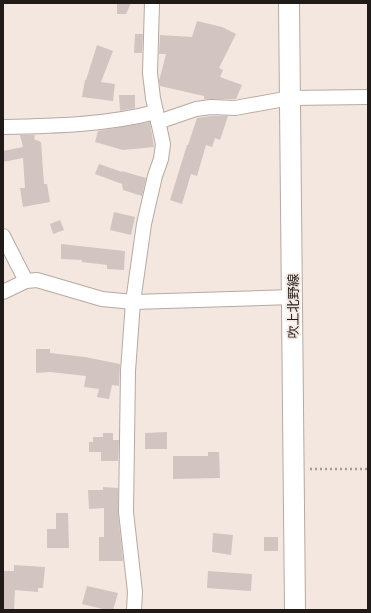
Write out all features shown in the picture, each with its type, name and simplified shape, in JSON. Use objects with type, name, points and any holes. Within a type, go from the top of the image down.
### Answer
[{"type":"main road","name":"吹上北野線","points":[[289,3],[295,610]]},
{"type":"street","points":[[134,610],[135,592],[126,512],[128,372],[133,302],[144,224],[155,176],[161,159],[163,144],[153,98],[150,73],[152,3]]},
{"type":"street","points":[[3,127],[62,126],[157,117],[196,109],[235,108],[290,98],[368,97]]},
{"type":"street","points":[[3,236],[26,281]]},
{"type":"street","points":[[3,292],[26,281],[36,280],[102,299],[133,302],[293,298]]},
{"type":"path","points":[[293,469],[368,469]]},
{"type":"building","points":[[117,3],[131,3],[126,14],[117,14]]},
{"type":"building","points":[[197,21],[222,27],[236,34],[219,68],[223,70],[220,77],[242,85],[236,99],[204,99],[204,96],[160,86],[159,81],[166,54],[159,54],[160,35],[192,37]]},
{"type":"building","points":[[135,34],[143,34],[142,53],[134,53]]},
{"type":"building","points":[[97,45],[113,51],[101,82],[115,84],[113,101],[82,97],[85,80]]},
{"type":"building","points":[[119,95],[135,95],[135,108],[120,111]]},
{"type":"building","points":[[228,116],[220,140],[215,138],[212,147],[206,145],[197,176],[191,174],[182,204],[170,200],[197,118]]},
{"type":"building","points":[[150,122],[154,147],[123,150],[95,142],[98,131]]},
{"type":"building","points":[[20,135],[35,135],[34,139],[41,142],[44,184],[47,184],[50,202],[23,207],[20,188],[25,188],[23,158],[3,162],[3,151],[23,147]]},
{"type":"building","points":[[99,164],[146,178],[142,196],[123,190],[122,184],[95,174]]},
{"type":"building","points":[[114,212],[135,217],[131,235],[110,230]]},
{"type":"building","points":[[60,220],[64,230],[53,234],[50,224]]},
{"type":"building","points":[[61,244],[125,251],[124,270],[107,269],[107,265],[82,262],[82,260],[61,259]]},
{"type":"building","points":[[36,349],[50,349],[50,353],[85,357],[120,364],[119,386],[112,385],[109,399],[97,397],[99,389],[84,387],[86,376],[50,372],[36,373]]},
{"type":"building","points":[[167,432],[167,449],[145,449],[145,433]]},
{"type":"building","points":[[103,433],[113,433],[113,440],[119,440],[118,461],[101,461],[101,452],[89,452],[89,442],[93,442],[93,437],[103,437]]},
{"type":"building","points":[[208,452],[219,452],[220,478],[173,479],[173,456],[208,456]]},
{"type":"building","points":[[103,487],[118,488],[118,513],[123,561],[99,561],[99,537],[104,537],[104,508],[89,509],[88,490],[103,490]]},
{"type":"building","points":[[56,513],[68,513],[69,548],[47,548],[47,529],[56,529]]},
{"type":"building","points":[[213,533],[233,535],[231,555],[212,552]]},
{"type":"building","points":[[264,537],[278,537],[278,551],[264,551]]},
{"type":"building","points":[[14,565],[45,567],[43,588],[38,588],[38,592],[15,590],[14,610],[3,610],[3,571],[14,571]]},
{"type":"building","points":[[208,571],[252,574],[251,591],[207,588]]},
{"type":"building","points":[[87,586],[118,593],[113,610],[82,604]]}]
